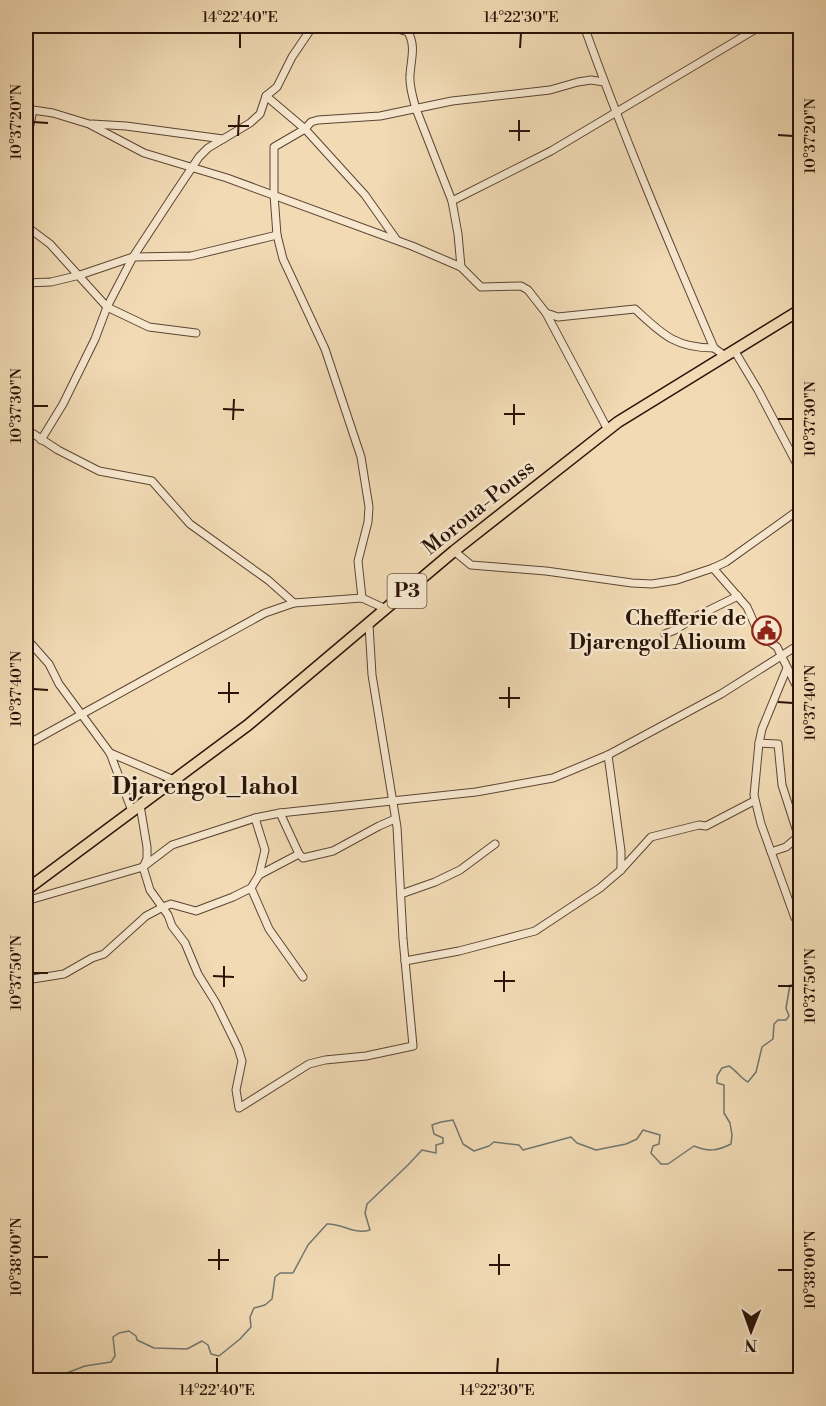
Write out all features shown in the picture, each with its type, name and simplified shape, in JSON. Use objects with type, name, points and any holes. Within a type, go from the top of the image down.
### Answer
[{"type":"main road","name":"Moroua-Pouss","points":[[26,890],[248,725],[454,551],[618,422],[801,310]]},
{"type":"street","points":[[41,440],[72,385],[95,339],[107,307],[134,257],[192,167],[208,148],[256,119],[266,96],[277,87],[288,64],[313,26]]},
{"type":"street","points":[[387,26],[408,32],[412,40],[410,76],[416,109],[453,201],[461,267]]},
{"type":"street","points":[[584,26],[616,114],[714,348]]},
{"type":"street","points":[[453,201],[616,114],[761,26]]},
{"type":"street","points":[[362,598],[358,561],[368,522],[369,507],[361,457],[325,349],[283,259],[277,236],[273,148],[304,129],[311,122],[318,120],[380,116],[452,101],[550,90],[591,80],[604,82]]},
{"type":"street","points":[[266,96],[304,129],[365,195],[398,241]]},
{"type":"street","points":[[26,144],[29,110],[52,113],[89,124],[144,153],[274,195],[398,241],[461,267],[481,287],[521,286],[546,313],[608,430]]},
{"type":"street","points":[[89,124],[126,126],[224,139]]},
{"type":"street","points":[[26,226],[50,244],[107,307],[150,327],[196,333]]},
{"type":"street","points":[[26,283],[51,282],[134,257],[191,255],[277,236]]},
{"type":"street","points":[[546,313],[565,317],[634,309],[657,329],[684,346],[714,348],[729,353],[758,390],[801,470]]},
{"type":"street","points":[[26,429],[41,440],[99,471],[152,481],[190,524],[268,580],[294,603]]},
{"type":"street","points":[[454,551],[471,565],[652,584],[677,580],[713,568],[734,557],[801,509]]},
{"type":"street","points":[[713,568],[751,614],[759,634],[772,642],[801,693]]},
{"type":"street","points":[[665,634],[738,596]]},
{"type":"street","points":[[26,745],[258,617],[294,603],[362,598],[386,609]]},
{"type":"street","points":[[26,638],[49,664],[59,684],[110,753],[136,808],[147,848],[147,859],[143,867],[151,892],[185,943],[198,974],[216,1003],[238,1048],[242,1061],[236,1090],[239,1108],[309,1064],[366,1056],[413,1046],[397,827],[372,675],[369,625]]},
{"type":"street","points":[[26,901],[143,867],[172,846],[255,818],[280,813],[476,792],[553,778],[608,755],[721,694],[780,655],[801,644]]},
{"type":"street","points":[[787,668],[762,729],[754,801],[795,918]]},
{"type":"street","points":[[759,743],[778,744],[782,785],[800,837],[786,847],[771,852]]},
{"type":"street","points":[[110,753],[174,780]]},
{"type":"street","points":[[608,755],[621,852],[621,870]]},
{"type":"street","points":[[405,961],[459,951],[535,931],[592,893],[621,870],[651,837],[699,825],[706,826],[754,801]]},
{"type":"street","points":[[280,813],[303,858],[327,854],[395,819]]},
{"type":"street","points":[[26,980],[64,974],[104,954],[147,916],[163,907],[171,904],[190,911],[201,910],[251,888],[259,875],[265,850],[255,818]]},
{"type":"street","points":[[401,894],[460,870],[495,844]]},
{"type":"street","points":[[259,875],[299,854]]},
{"type":"street","points":[[251,888],[269,928],[303,977]]},
{"type":"waterway","points":[[54,1380],[56,1377],[85,1366],[111,1362],[115,1356],[113,1337],[129,1331],[136,1336],[137,1340],[154,1348],[187,1349],[202,1341],[208,1345],[211,1354],[219,1356],[251,1327],[250,1317],[254,1308],[265,1305],[272,1299],[275,1277],[280,1273],[293,1273],[308,1245],[327,1224],[358,1231],[370,1230],[365,1213],[367,1204],[422,1150],[436,1153],[436,1145],[443,1143],[443,1138],[434,1134],[432,1125],[453,1120],[463,1144],[474,1151],[494,1142],[519,1145],[523,1150],[571,1137],[577,1143],[596,1150],[626,1144],[637,1139],[643,1130],[660,1135],[659,1144],[653,1146],[651,1153],[661,1164],[668,1164],[694,1146],[713,1150],[731,1144],[730,1123],[724,1113],[724,1085],[717,1083],[717,1076],[722,1068],[729,1066],[748,1082],[756,1072],[762,1047],[773,1039],[774,1024],[778,1020],[786,1020],[789,1016],[786,1008],[790,985],[800,985]]},
{"type":"place","name":"Chefferie de Djarengol Alioum","points":[[767,631]]},
{"type":"district","name":"Djarengol_lahol","points":[[205,787]]}]
